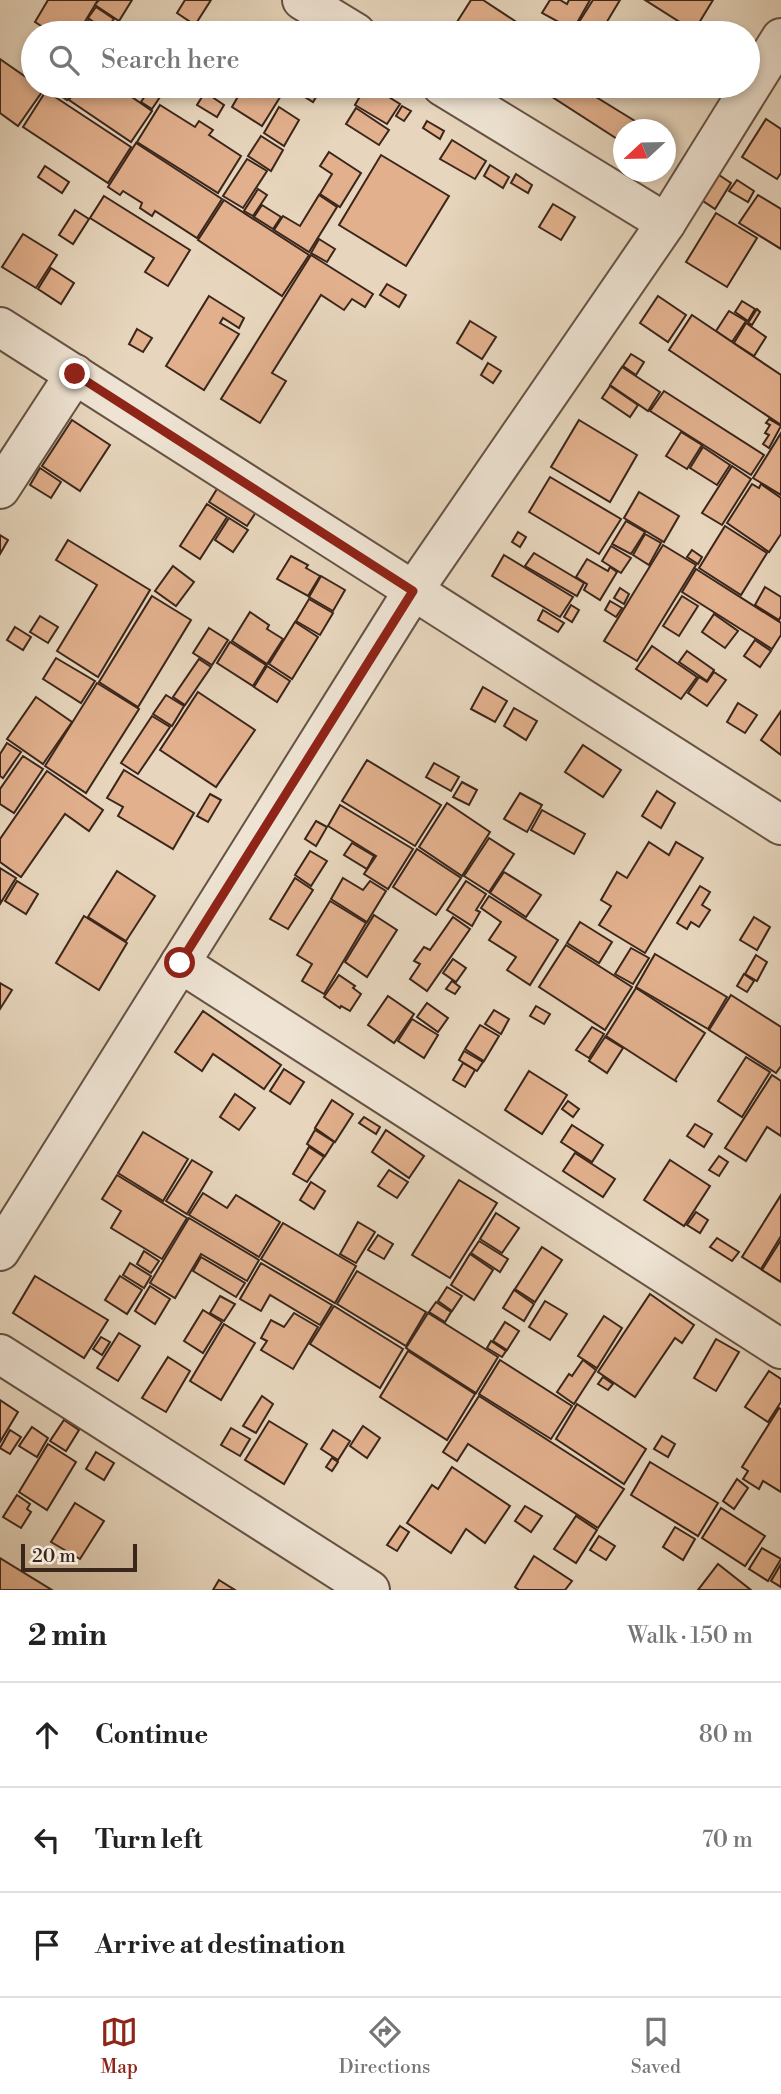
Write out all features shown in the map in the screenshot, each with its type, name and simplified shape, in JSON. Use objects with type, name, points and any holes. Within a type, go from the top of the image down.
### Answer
[{"type":"street","points":[[302,0],[336,21]]},
{"type":"street","points":[[760,72],[781,38]]},
{"type":"street","points":[[462,98],[666,223]]},
{"type":"street","points":[[0,1251],[413,591],[666,223],[744,98]]},
{"type":"street","points":[[0,327],[781,825]]},
{"type":"street","points":[[0,489],[75,374]]},
{"type":"street","points":[[180,963],[781,1349]]},
{"type":"street","points":[[0,1354],[370,1590]]},
{"type":"building","points":[[48,0],[98,0],[85,21],[36,21]]},
{"type":"building","points":[[99,0],[132,0],[119,21],[95,5]]},
{"type":"building","points":[[185,0],[211,0],[198,21],[189,21],[177,13]]},
{"type":"building","points":[[471,0],[483,0],[515,21],[458,21]]},
{"type":"building","points":[[550,0],[560,0],[567,4],[569,0],[590,0],[578,21],[557,21],[542,13]]},
{"type":"building","points":[[593,0],[620,0],[607,21],[580,21]]},
{"type":"building","points":[[645,0],[713,0],[700,21],[678,21]]},
{"type":"building","points":[[96,7],[114,19],[92,21],[88,18]]},
{"type":"building","points":[[0,59],[21,74],[21,98],[38,98],[18,126],[0,113]]},
{"type":"building","points":[[42,98],[57,98],[131,147],[108,183],[23,127]]},
{"type":"building","points":[[133,98],[152,111],[131,142],[69,100]]},
{"type":"building","points":[[144,98],[159,98],[152,109],[141,102]]},
{"type":"building","points":[[201,98],[214,98],[224,105],[217,117],[197,105]]},
{"type":"building","points":[[237,98],[280,98],[262,126],[232,107]]},
{"type":"building","points":[[359,98],[390,98],[400,104],[387,124],[355,105]]},
{"type":"building","points":[[554,98],[598,98],[632,119],[613,119],[613,136]]},
{"type":"building","points":[[160,105],[195,127],[199,121],[213,130],[209,135],[241,156],[218,193],[137,142]]},
{"type":"building","points":[[402,106],[411,111],[404,121],[396,116]]},
{"type":"building","points":[[279,107],[299,120],[284,146],[264,133]]},
{"type":"building","points":[[356,108],[389,130],[379,145],[346,124]]},
{"type":"building","points":[[766,119],[781,129],[781,173],[777,179],[742,157]]},
{"type":"building","points":[[427,121],[444,131],[440,139],[423,128]]},
{"type":"building","points":[[261,136],[283,150],[271,171],[248,156]]},
{"type":"building","points":[[452,140],[486,161],[475,179],[440,159]]},
{"type":"building","points":[[136,143],[222,199],[197,238],[155,211],[152,216],[140,208],[142,203],[123,191],[120,195],[108,187]]},
{"type":"building","points":[[329,152],[361,173],[340,207],[320,194],[332,174],[320,166]]},
{"type":"building","points":[[381,155],[449,196],[406,266],[339,225]]},
{"type":"building","points":[[247,159],[267,171],[243,208],[223,196]]},
{"type":"building","points":[[490,165],[509,177],[503,188],[484,176]]},
{"type":"building","points":[[45,166],[69,182],[62,193],[38,177]]},
{"type":"building","points":[[707,167],[731,183],[715,209],[691,193]]},
{"type":"building","points":[[516,174],[532,185],[528,193],[511,183]]},
{"type":"building","points":[[737,180],[754,191],[748,202],[729,191]]},
{"type":"building","points":[[258,189],[267,195],[253,216],[244,211]]},
{"type":"building","points":[[319,195],[337,207],[309,252],[274,230],[283,216],[300,226]]},
{"type":"building","points":[[758,195],[781,209],[781,249],[739,223]]},
{"type":"building","points":[[104,196],[190,250],[168,286],[145,272],[154,258],[90,218]]},
{"type":"building","points":[[224,200],[309,255],[282,296],[198,240]]},
{"type":"building","points":[[553,204],[575,217],[561,240],[539,227]]},
{"type":"building","points":[[262,205],[281,217],[273,229],[254,217]]},
{"type":"building","points":[[75,210],[89,219],[73,244],[59,235]]},
{"type":"building","points":[[716,213],[757,238],[727,287],[686,262]]},
{"type":"building","points":[[23,234],[57,255],[36,288],[2,267]]},
{"type":"building","points":[[319,239],[335,249],[327,262],[311,253]]},
{"type":"building","points":[[311,255],[373,294],[365,307],[352,299],[344,310],[321,295],[272,373],[286,381],[260,423],[221,399]]},
{"type":"building","points":[[51,268],[74,283],[61,304],[38,289]]},
{"type":"building","points":[[387,284],[406,295],[399,307],[380,295]]},
{"type":"building","points":[[209,296],[244,318],[239,328],[223,318],[220,323],[239,334],[204,390],[166,366]]},
{"type":"building","points":[[658,296],[686,315],[668,342],[640,323]]},
{"type":"building","points":[[742,301],[755,309],[748,321],[735,312]]},
{"type":"building","points":[[757,309],[760,312],[752,325],[748,323]]},
{"type":"building","points":[[729,311],[746,321],[732,342],[716,331]]},
{"type":"building","points":[[692,315],[781,375],[781,425],[669,350]]},
{"type":"building","points":[[470,321],[496,337],[482,359],[457,343]]},
{"type":"building","points":[[746,323],[766,337],[754,356],[734,343]]},
{"type":"building","points":[[137,329],[152,338],[143,352],[129,344]]},
{"type":"building","points":[[631,354],[644,362],[636,375],[623,366]]},
{"type":"building","points":[[488,363],[501,371],[493,383],[481,375]]},
{"type":"building","points":[[622,367],[660,392],[648,411],[610,385]]},
{"type":"building","points":[[610,386],[638,405],[630,417],[602,398]]},
{"type":"building","points":[[664,391],[764,455],[751,475],[650,411]]},
{"type":"building","points":[[769,419],[781,426],[769,448],[763,444],[769,435],[765,433],[770,425],[766,423]]},
{"type":"building","points":[[72,420],[110,445],[80,491],[42,466]]},
{"type":"building","points":[[579,420],[637,455],[610,502],[551,467]]},
{"type":"building","points":[[681,432],[702,445],[687,469],[666,456]]},
{"type":"building","points":[[781,433],[781,495],[753,478]]},
{"type":"building","points":[[703,447],[730,465],[717,485],[690,468]]},
{"type":"building","points":[[732,466],[751,479],[722,525],[702,513]]},
{"type":"building","points":[[40,468],[61,482],[51,498],[30,485]]},
{"type":"building","points":[[550,477],[621,519],[599,554],[529,512]]},
{"type":"building","points":[[220,484],[258,509],[247,526],[209,502]]},
{"type":"building","points":[[752,484],[759,488],[761,484],[781,498],[781,534],[769,552],[727,523]]},
{"type":"building","points":[[639,492],[679,516],[664,542],[624,518]]},
{"type":"building","points":[[207,504],[227,517],[200,559],[180,546]]},
{"type":"building","points":[[229,518],[248,530],[233,552],[215,540]]},
{"type":"building","points":[[626,521],[645,532],[631,554],[612,544]]},
{"type":"building","points":[[725,526],[767,553],[741,595],[699,568]]},
{"type":"building","points":[[518,532],[526,537],[520,547],[512,542]]},
{"type":"building","points":[[645,534],[661,543],[649,565],[633,555]]},
{"type":"building","points":[[0,535],[8,540],[0,554]]},
{"type":"building","points":[[68,540],[150,590],[98,677],[57,651],[97,585],[56,560]]},
{"type":"building","points":[[663,545],[696,565],[637,661],[604,641]]},
{"type":"building","points":[[611,546],[631,558],[621,573],[602,561]]},
{"type":"building","points":[[692,550],[702,557],[698,564],[687,557]]},
{"type":"building","points":[[534,553],[584,583],[577,596],[525,566]]},
{"type":"building","points":[[504,555],[573,597],[560,617],[492,576]]},
{"type":"building","points":[[291,556],[308,565],[306,568],[320,576],[308,596],[277,579]]},
{"type":"building","points":[[587,559],[608,571],[610,567],[617,572],[600,600],[584,590],[587,584],[576,577]]},
{"type":"building","points":[[173,566],[194,582],[176,606],[155,591]]},
{"type":"building","points":[[696,569],[781,623],[781,635],[772,649],[682,592]]},
{"type":"building","points":[[321,576],[345,590],[333,611],[309,597]]},
{"type":"building","points":[[765,587],[781,597],[779,620],[755,605]]},
{"type":"building","points":[[620,588],[629,594],[624,604],[614,598]]},
{"type":"building","points":[[152,596],[191,620],[138,707],[99,682]]},
{"type":"building","points":[[682,596],[698,606],[679,636],[663,626]]},
{"type":"building","points":[[309,599],[333,613],[320,635],[296,621]]},
{"type":"building","points":[[610,601],[622,608],[616,617],[605,610]]},
{"type":"building","points":[[571,605],[579,610],[572,622],[564,617]]},
{"type":"building","points":[[543,610],[564,623],[558,632],[538,620]]},
{"type":"building","points":[[250,612],[269,625],[267,629],[283,639],[267,664],[232,641]]},
{"type":"building","points":[[714,614],[738,631],[725,648],[702,632]]},
{"type":"building","points":[[40,616],[58,627],[48,643],[30,632]]},
{"type":"building","points":[[295,622],[318,637],[292,679],[269,664]]},
{"type":"building","points":[[15,627],[31,637],[23,650],[7,640]]},
{"type":"building","points":[[209,628],[228,640],[212,665],[193,653]]},
{"type":"building","points":[[755,640],[771,651],[760,667],[744,656]]},
{"type":"building","points":[[230,642],[266,665],[253,686],[217,663]]},
{"type":"building","points":[[652,646],[697,677],[681,699],[636,669]]},
{"type":"building","points":[[687,651],[714,670],[707,681],[679,662]]},
{"type":"building","points":[[56,658],[95,681],[81,703],[43,679]]},
{"type":"building","points":[[199,659],[211,667],[185,705],[173,697]]},
{"type":"building","points":[[267,666],[290,681],[277,702],[254,687]]},
{"type":"building","points":[[714,672],[726,680],[707,706],[688,693],[699,677],[707,682]]},
{"type":"building","points":[[97,683],[139,709],[86,793],[45,766]]},
{"type":"building","points":[[483,687],[507,701],[495,722],[471,709]]},
{"type":"building","points":[[198,692],[255,730],[216,787],[160,750]]},
{"type":"building","points":[[166,695],[184,706],[172,726],[153,714]]},
{"type":"building","points":[[36,697],[72,722],[43,764],[7,739]]},
{"type":"building","points":[[738,703],[757,715],[745,733],[727,722]]},
{"type":"building","points":[[514,708],[537,721],[526,740],[504,726]]},
{"type":"building","points":[[781,711],[781,755],[761,740]]},
{"type":"building","points":[[152,716],[170,727],[138,774],[121,763]]},
{"type":"building","points":[[7,743],[21,752],[3,778],[0,776],[0,754]]},
{"type":"building","points":[[583,745],[621,770],[603,797],[565,772]]},
{"type":"building","points":[[23,756],[43,769],[14,813],[0,804],[0,789]]},
{"type":"building","points":[[367,760],[441,805],[415,846],[342,801]]},
{"type":"building","points":[[434,763],[459,777],[451,791],[426,777]]},
{"type":"building","points":[[124,770],[194,813],[173,849],[118,816],[123,807],[107,798]]},
{"type":"building","points":[[47,771],[103,810],[89,831],[65,814],[21,877],[0,862],[0,839]]},
{"type":"building","points":[[462,782],[477,790],[469,805],[453,797]]},
{"type":"building","points":[[657,791],[675,803],[661,828],[642,816]]},
{"type":"building","points":[[520,793],[542,805],[527,832],[504,819]]},
{"type":"building","points":[[210,794],[221,800],[208,822],[197,816]]},
{"type":"building","points":[[447,803],[490,832],[462,876],[419,847]]},
{"type":"building","points":[[340,805],[413,849],[388,889],[364,874],[376,856],[328,826]]},
{"type":"building","points":[[542,810],[585,834],[574,854],[531,830]]},
{"type":"building","points":[[316,821],[327,827],[316,846],[305,839]]},
{"type":"building","points":[[489,838],[514,854],[489,892],[464,876]]},
{"type":"building","points":[[649,842],[669,855],[676,842],[703,858],[645,953],[599,925],[611,906],[601,900],[617,872],[627,878]]},
{"type":"building","points":[[352,843],[374,856],[367,869],[344,855]]},
{"type":"building","points":[[417,849],[461,878],[436,915],[393,887]]},
{"type":"building","points":[[310,851],[327,861],[311,886],[295,875]]},
{"type":"building","points":[[0,868],[16,878],[0,904]]},
{"type":"building","points":[[117,871],[155,896],[126,941],[88,917]]},
{"type":"building","points":[[504,872],[541,895],[526,917],[490,893]]},
{"type":"building","points":[[295,878],[313,890],[288,929],[270,919]]},
{"type":"building","points":[[343,878],[363,890],[370,881],[386,891],[367,922],[331,899]]},
{"type":"building","points":[[17,881],[38,894],[26,914],[5,901]]},
{"type":"building","points":[[466,881],[486,894],[476,910],[480,912],[472,926],[447,910]]},
{"type":"building","points":[[700,886],[710,892],[702,905],[710,910],[699,927],[691,922],[687,929],[677,923]]},
{"type":"building","points":[[489,896],[558,940],[530,985],[507,970],[516,957],[489,940],[501,922],[481,908]]},
{"type":"building","points":[[330,901],[366,923],[324,994],[302,981],[312,964],[297,955]]},
{"type":"building","points":[[374,915],[397,930],[367,977],[345,962]]},
{"type":"building","points":[[84,916],[127,943],[99,990],[56,963]]},
{"type":"building","points":[[453,917],[470,929],[427,991],[410,979],[420,964],[414,961],[424,947],[430,950]]},
{"type":"building","points":[[754,917],[770,927],[757,950],[740,940]]},
{"type":"building","points":[[580,922],[612,942],[599,963],[567,943]]},
{"type":"building","points":[[566,945],[632,987],[605,1030],[539,987]]},
{"type":"building","points":[[631,948],[649,958],[633,984],[615,974]]},
{"type":"building","points":[[655,954],[727,997],[708,1029],[636,987]]},
{"type":"building","points":[[756,955],[767,962],[757,981],[745,974]]},
{"type":"building","points":[[453,959],[466,968],[456,982],[443,973]]},
{"type":"building","points":[[744,974],[754,981],[747,992],[737,986]]},
{"type":"building","points":[[339,975],[355,986],[353,988],[361,994],[350,1011],[324,997]]},
{"type":"building","points":[[452,981],[460,987],[455,994],[446,989]]},
{"type":"building","points":[[0,983],[12,990],[0,1009]]},
{"type":"building","points":[[636,988],[705,1033],[675,1080],[677,1082],[606,1036]]},
{"type":"building","points":[[731,995],[781,1027],[781,1066],[776,1073],[709,1030]]},
{"type":"building","points":[[388,996],[414,1014],[394,1043],[368,1025]]},
{"type":"building","points":[[427,1003],[448,1018],[438,1032],[417,1017]]},
{"type":"building","points":[[536,1006],[550,1014],[544,1024],[530,1016]]},
{"type":"building","points":[[494,1010],[509,1019],[501,1034],[485,1024]]},
{"type":"building","points":[[203,1011],[281,1065],[264,1089],[213,1054],[202,1071],[175,1052]]},
{"type":"building","points":[[412,1019],[438,1035],[424,1058],[398,1041]]},
{"type":"building","points":[[480,1025],[499,1036],[484,1061],[465,1049]]},
{"type":"building","points":[[592,1027],[604,1034],[589,1058],[576,1050]]},
{"type":"building","points":[[605,1037],[623,1048],[607,1073],[589,1061]]},
{"type":"building","points":[[464,1051],[483,1062],[477,1071],[459,1060]]},
{"type":"building","points":[[746,1057],[770,1072],[742,1117],[718,1101]]},
{"type":"building","points":[[463,1063],[475,1070],[465,1087],[453,1080]]},
{"type":"building","points":[[284,1069],[304,1082],[290,1104],[270,1091]]},
{"type":"building","points":[[529,1071],[567,1095],[542,1134],[505,1110]]},
{"type":"building","points":[[772,1075],[781,1081],[781,1136],[767,1127],[746,1161],[725,1148]]},
{"type":"building","points":[[235,1094],[255,1108],[239,1130],[220,1117]]},
{"type":"building","points":[[332,1100],[353,1114],[335,1142],[315,1128]]},
{"type":"building","points":[[568,1101],[579,1109],[573,1117],[562,1109]]},
{"type":"building","points":[[364,1117],[380,1127],[376,1134],[359,1123]]},
{"type":"building","points":[[695,1124],[712,1134],[704,1147],[687,1136]]},
{"type":"building","points":[[572,1125],[603,1145],[592,1162],[561,1142]]},
{"type":"building","points":[[315,1130],[334,1142],[325,1156],[307,1144]]},
{"type":"building","points":[[386,1130],[424,1156],[409,1178],[372,1152]]},
{"type":"building","points":[[143,1132],[188,1159],[163,1201],[118,1173]]},
{"type":"building","points":[[309,1147],[324,1157],[307,1182],[293,1174]]},
{"type":"building","points":[[575,1153],[615,1179],[603,1197],[563,1171]]},
{"type":"building","points":[[719,1156],[728,1162],[719,1176],[709,1170]]},
{"type":"building","points":[[192,1160],[212,1172],[187,1214],[166,1201]]},
{"type":"building","points":[[670,1160],[710,1186],[684,1226],[644,1200]]},
{"type":"building","points":[[389,1170],[408,1182],[397,1198],[378,1186]]},
{"type":"building","points":[[117,1175],[187,1218],[162,1259],[111,1228],[121,1211],[102,1199]]},
{"type":"building","points":[[459,1180],[497,1203],[450,1278],[412,1255]]},
{"type":"building","points":[[311,1182],[325,1191],[314,1209],[300,1200]]},
{"type":"building","points":[[203,1193],[227,1208],[236,1195],[280,1222],[259,1257],[189,1215]]},
{"type":"building","points":[[781,1195],[781,1236],[761,1269],[742,1257]]},
{"type":"building","points":[[696,1212],[708,1220],[700,1233],[687,1225]]},
{"type":"building","points":[[496,1213],[519,1228],[502,1253],[480,1239]]},
{"type":"building","points":[[189,1218],[259,1260],[247,1281],[201,1254],[175,1298],[150,1283]]},
{"type":"building","points":[[358,1222],[375,1232],[356,1263],[340,1254]]},
{"type":"building","points":[[283,1223],[356,1266],[335,1303],[261,1259]]},
{"type":"building","points":[[378,1235],[393,1244],[384,1259],[368,1250]]},
{"type":"building","points":[[717,1238],[739,1252],[732,1261],[710,1247]]},
{"type":"building","points":[[781,1240],[781,1282],[762,1270]]},
{"type":"building","points":[[479,1241],[508,1259],[500,1272],[471,1253]]},
{"type":"building","points":[[542,1247],[562,1260],[535,1302],[515,1289]]},
{"type":"building","points":[[144,1251],[159,1261],[151,1273],[137,1264]]},
{"type":"building","points":[[470,1254],[493,1270],[474,1300],[451,1285]]},
{"type":"building","points":[[201,1257],[245,1283],[236,1297],[193,1271]]},
{"type":"building","points":[[130,1263],[151,1276],[144,1288],[123,1275]]},
{"type":"building","points":[[261,1263],[332,1305],[320,1325],[270,1295],[261,1311],[240,1299]]},
{"type":"building","points":[[357,1271],[426,1312],[406,1346],[337,1304]]},
{"type":"building","points":[[35,1276],[108,1320],[84,1358],[13,1313]]},
{"type":"building","points":[[120,1276],[142,1290],[127,1314],[105,1300]]},
{"type":"building","points":[[150,1286],[170,1299],[155,1324],[135,1311]]},
{"type":"building","points":[[447,1287],[462,1296],[452,1311],[438,1301]]},
{"type":"building","points":[[514,1290],[534,1304],[524,1321],[503,1308]]},
{"type":"building","points":[[650,1294],[694,1325],[682,1343],[675,1338],[635,1397],[598,1372]]},
{"type":"building","points":[[220,1296],[235,1304],[224,1321],[210,1313]]},
{"type":"building","points":[[545,1301],[567,1314],[550,1340],[529,1327]]},
{"type":"building","points":[[436,1302],[451,1312],[445,1322],[429,1312]]},
{"type":"building","points":[[334,1306],[403,1349],[380,1388],[310,1344]]},
{"type":"building","points":[[203,1310],[222,1322],[203,1353],[184,1341]]},
{"type":"building","points":[[294,1313],[318,1327],[293,1369],[261,1350],[267,1341],[261,1338],[271,1320],[284,1327]]},
{"type":"building","points":[[428,1313],[498,1357],[476,1393],[406,1348]]},
{"type":"building","points":[[604,1316],[622,1328],[597,1368],[578,1356]]},
{"type":"building","points":[[505,1322],[519,1331],[507,1350],[493,1341]]},
{"type":"building","points":[[224,1324],[255,1343],[221,1400],[190,1381]]},
{"type":"building","points":[[119,1333],[140,1346],[118,1381],[97,1368]]},
{"type":"building","points":[[101,1337],[110,1342],[102,1355],[93,1349]]},
{"type":"building","points":[[716,1339],[739,1352],[716,1391],[694,1378]]},
{"type":"building","points":[[491,1341],[506,1351],[502,1357],[487,1348]]},
{"type":"building","points":[[408,1351],[475,1394],[447,1440],[380,1397]]},
{"type":"building","points":[[168,1357],[190,1371],[166,1412],[142,1398]]},
{"type":"building","points":[[500,1360],[572,1406],[551,1439],[479,1394]]},
{"type":"building","points":[[583,1360],[596,1370],[574,1404],[557,1392]]},
{"type":"building","points":[[769,1371],[781,1379],[781,1402],[768,1422],[745,1407]]},
{"type":"building","points":[[603,1377],[613,1384],[608,1390],[598,1384]]},
{"type":"building","points":[[262,1396],[273,1404],[256,1433],[243,1426]]},
{"type":"building","points":[[479,1396],[624,1489],[598,1528],[468,1444],[457,1461],[443,1452]]},
{"type":"building","points":[[0,1400],[18,1412],[0,1442]]},
{"type":"building","points":[[577,1404],[646,1449],[624,1484],[556,1439]]},
{"type":"building","points":[[779,1408],[781,1492],[763,1481],[759,1489],[743,1479],[748,1471],[742,1467]]},
{"type":"building","points":[[64,1420],[79,1430],[66,1451],[50,1441]]},
{"type":"building","points":[[269,1421],[307,1444],[284,1484],[245,1460]]},
{"type":"building","points":[[363,1426],[380,1438],[367,1458],[350,1446]]},
{"type":"building","points":[[32,1427],[48,1438],[37,1457],[19,1446]]},
{"type":"building","points":[[231,1428],[250,1439],[240,1456],[221,1445]]},
{"type":"building","points":[[10,1430],[21,1437],[10,1454],[0,1448]]},
{"type":"building","points":[[333,1430],[350,1441],[338,1460],[321,1449]]},
{"type":"building","points":[[662,1436],[675,1444],[668,1457],[654,1449]]},
{"type":"building","points":[[48,1444],[76,1462],[47,1510],[19,1492]]},
{"type":"building","points":[[96,1452],[114,1463],[104,1480],[86,1469]]},
{"type":"building","points":[[332,1458],[338,1462],[332,1471],[326,1467]]},
{"type":"building","points":[[650,1462],[718,1503],[698,1536],[631,1495]]},
{"type":"building","points":[[452,1467],[510,1506],[485,1543],[466,1529],[451,1553],[407,1523],[432,1485],[438,1489]]},
{"type":"building","points":[[737,1479],[748,1488],[734,1509],[723,1501]]},
{"type":"building","points":[[17,1495],[30,1504],[27,1509],[31,1512],[21,1528],[3,1517]]},
{"type":"building","points":[[75,1503],[104,1521],[80,1559],[51,1542]]},
{"type":"building","points":[[525,1506],[542,1516],[531,1532],[515,1521]]},
{"type":"building","points":[[721,1508],[765,1536],[745,1566],[702,1538]]},
{"type":"building","points":[[576,1516],[597,1530],[576,1563],[554,1549]]},
{"type":"building","points":[[400,1526],[409,1532],[397,1551],[387,1545]]},
{"type":"building","points":[[675,1527],[695,1539],[683,1560],[663,1547]]},
{"type":"building","points":[[599,1536],[615,1546],[606,1560],[590,1550]]},
{"type":"building","points":[[762,1548],[781,1559],[768,1581],[749,1569]]},
{"type":"building","points":[[534,1556],[572,1581],[565,1590],[519,1590],[515,1587]]},
{"type":"building","points":[[0,1558],[52,1590],[0,1590]]},
{"type":"building","points":[[718,1564],[751,1590],[698,1590]]},
{"type":"building","points":[[781,1564],[781,1587],[771,1581]]},
{"type":"building","points":[[219,1580],[235,1590],[213,1590]]},
{"type":"route","points":[[75,374],[413,591],[180,963]]}]
